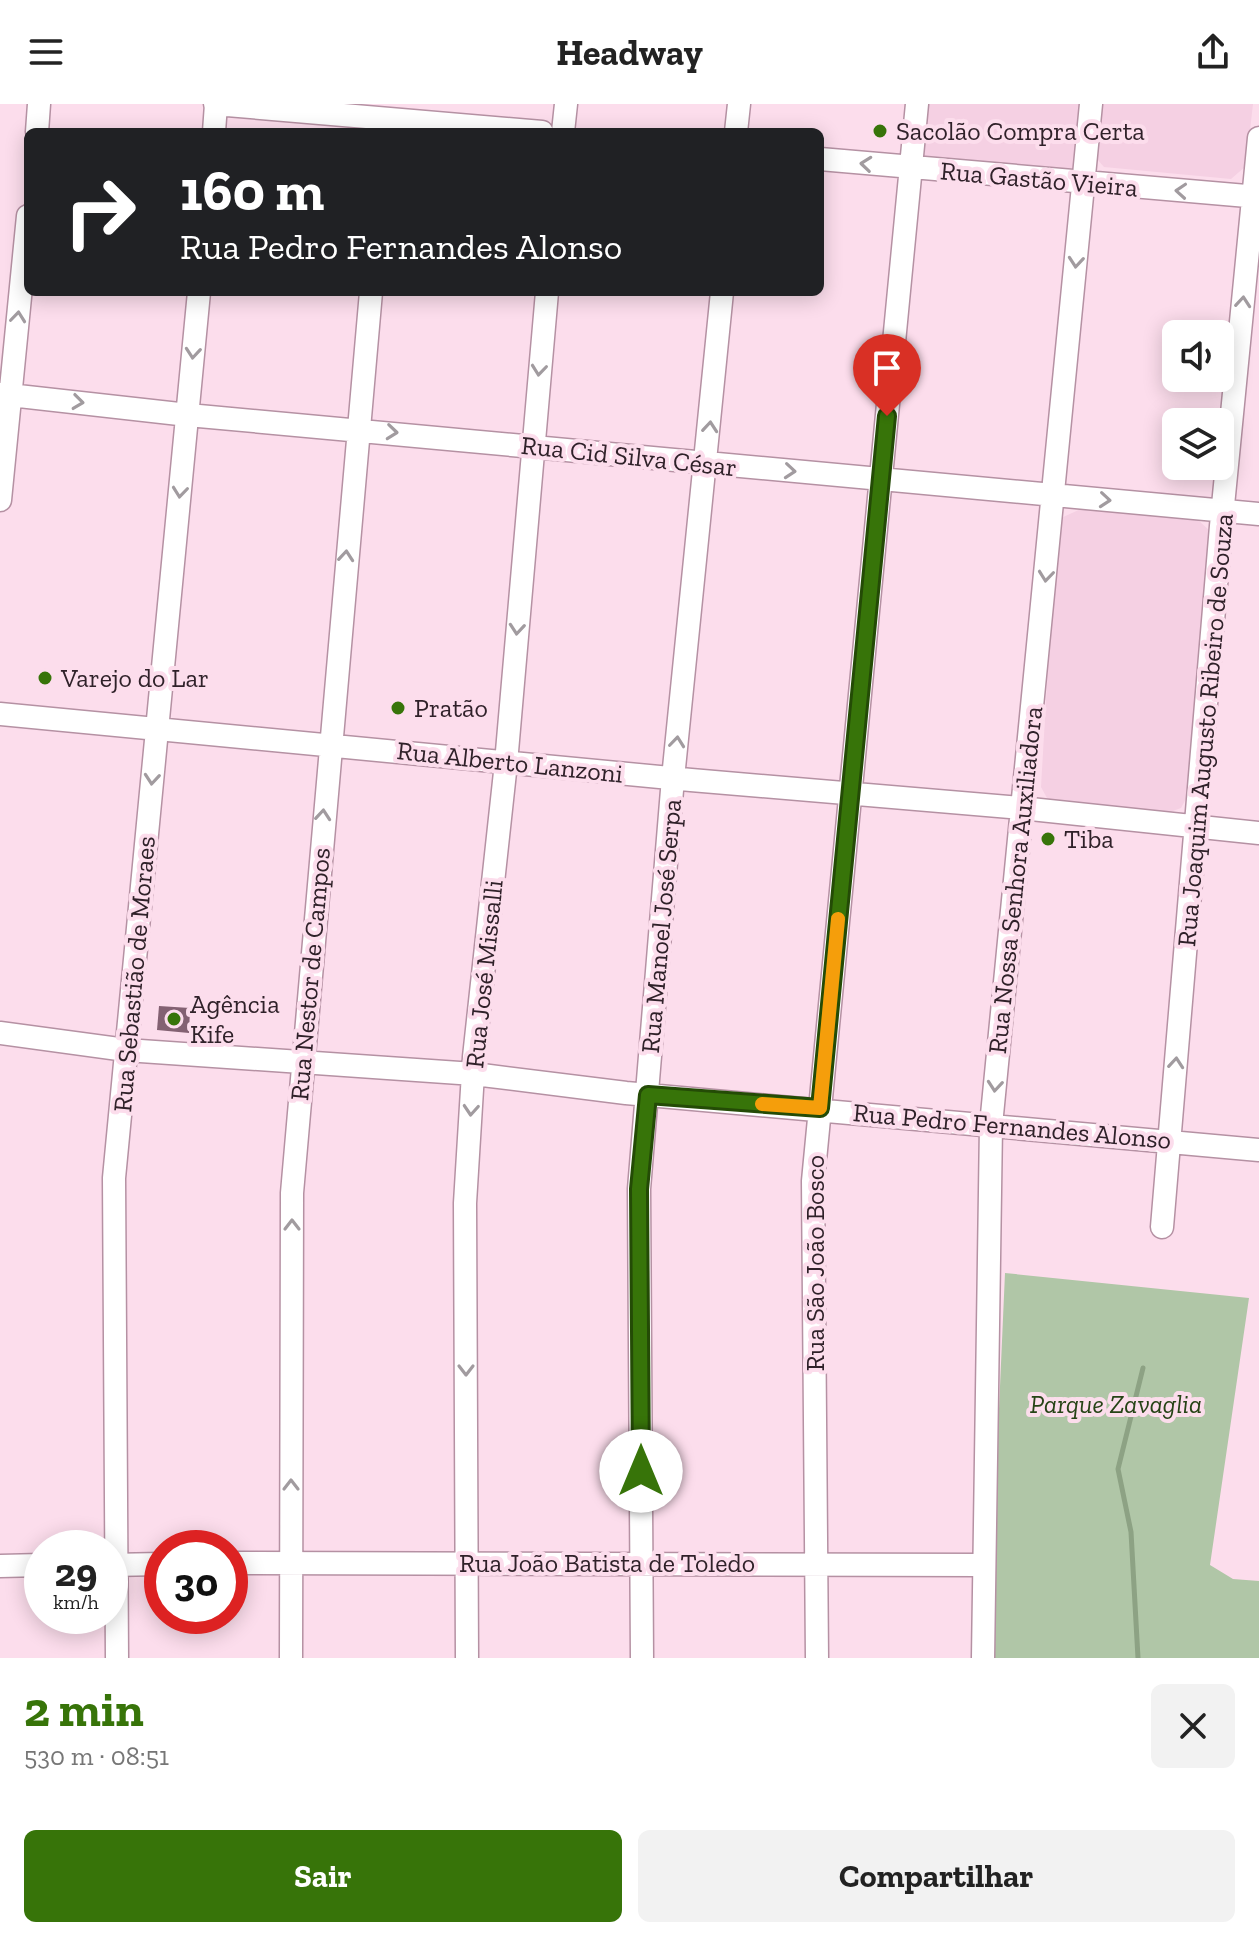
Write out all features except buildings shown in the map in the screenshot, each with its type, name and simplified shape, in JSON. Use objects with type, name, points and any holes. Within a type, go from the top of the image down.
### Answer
[{"type":"street","points":[[37,128],[39,104]]},
{"type":"street","points":[[214,128],[216,104],[495,128]]},
{"type":"street","points":[[563,128],[566,104]]},
{"type":"street","points":[[736,128],[739,104]]},
{"type":"street","name":"Rua São João Bosco","points":[[817,1658],[813,1181],[917,104]]},
{"type":"street","name":"Rua Nossa Senhora Auxiliadora","points":[[983,1658],[991,1125],[1091,104]]},
{"type":"street","name":"Rua Joaquim Augusto Ribeiro de Souza","points":[[1162,1227],[1259,138]]},
{"type":"street","name":"Rua Gastão Vieira","points":[[824,159],[1083,184],[1256,196]]},
{"type":"street","points":[[0,500],[5,394],[24,247]]},
{"type":"street","name":"Rua Sebastião de Moraes","points":[[114,1530],[114,1178],[199,296]]},
{"type":"street","name":"Rua Nestor de Campos","points":[[291,1658],[292,1193],[371,296]]},
{"type":"street","name":"Rua José Missalli","points":[[467,1658],[465,1203],[474,1074],[506,763],[547,296]]},
{"type":"street","name":"Rua Manoel José Serpa","points":[[642,1658],[639,1189],[673,778],[722,296]]},
{"type":"street","name":"Rua Cid Silva César","points":[[5,394],[188,415],[1259,514]]},
{"type":"street","name":"Rua Alberto Lanzoni","points":[[0,714],[506,763],[1021,808],[1259,833]]},
{"type":"street","name":"Rua Pedro Fernandes Alonso","points":[[0,1033],[126,1050],[474,1074],[648,1095],[820,1108],[1259,1150]]},
{"type":"street","name":"Rua João Batista de Toledo","points":[[248,1563],[984,1565]]},
{"type":"street","points":[[0,1566],[24,1565]]},
{"type":"street","name":"Rua Sebastião de Moraes","points":[[116,1634],[117,1658]]},
{"type":"shaded area","points":[[923,104],[1084,104],[1076,165],[1065,173],[924,157],[919,151]]},
{"type":"shaded area","points":[[1098,104],[1253,104],[1246,166],[1231,179],[1104,167],[1096,158]]},
{"type":"shaded area","points":[[1083,508],[1197,519],[1211,532],[1188,795],[1181,808],[1170,812],[1057,803],[1047,798],[1041,787],[1056,528],[1061,518]]},
{"type":"green space","name":"Parque Zavaglia","points":[[1005,1273],[1249,1298],[1210,1565],[1233,1579],[1259,1581],[1259,1658],[988,1658]]},
{"type":"waterway","points":[[1138,1658],[1131,1532],[1118,1469],[1143,1368]]},
{"type":"slow traffic","points":[[762,1104],[820,1108],[838,919]]},
{"type":"place","name":"Sacolão Compra Certa","points":[[880,131]]},
{"type":"place","name":"Varejo do Lar","points":[[45,678]]},
{"type":"place","name":"Pratão","points":[[398,708]]},
{"type":"place","name":"Tiba","points":[[1048,839]]},
{"type":"place","name":"Agência Kife","points":[[174,1019]]},
{"type":"route","points":[[641,1471],[639,1189],[648,1095],[820,1108],[887,416]]}]
